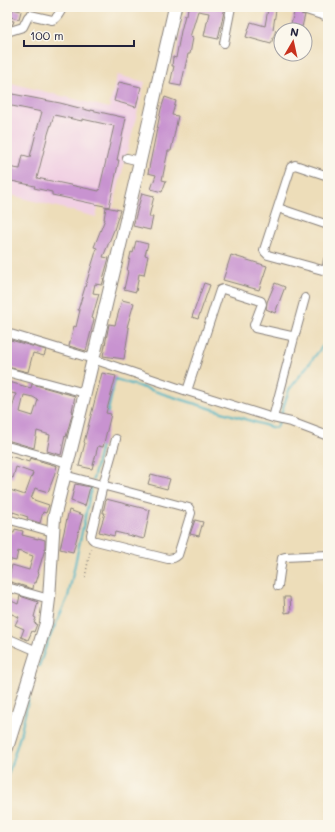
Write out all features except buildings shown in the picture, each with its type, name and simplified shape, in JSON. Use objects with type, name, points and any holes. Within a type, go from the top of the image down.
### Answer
[{"type":"highway","points":[[7,748],[46,623],[54,518],[140,161],[175,7]]},
{"type":"highway","points":[[304,7],[328,14]]},
{"type":"street","points":[[7,32],[23,27],[30,15],[52,20],[56,18],[62,7]]},
{"type":"street","points":[[224,43],[231,7]]},
{"type":"street","points":[[128,158],[140,161]]},
{"type":"street","points":[[328,176],[295,165],[292,166],[264,250],[264,252],[268,255],[327,271],[328,260]]},
{"type":"street","points":[[278,208],[328,225]]},
{"type":"street","points":[[186,391],[220,289],[223,288],[261,301],[262,304],[254,325],[256,328],[294,338]]},
{"type":"street","points":[[274,418],[305,298]]},
{"type":"street","points":[[7,332],[93,359],[186,391],[291,422],[328,436]]},
{"type":"street","points":[[7,372],[85,393]]},
{"type":"street","points":[[64,475],[93,482],[102,485],[188,507],[191,513],[178,554],[175,558],[172,559],[93,540],[91,538],[102,485],[116,439]]},
{"type":"street","points":[[7,446],[68,463]]},
{"type":"street","points":[[7,519],[53,532]]},
{"type":"street","points":[[278,586],[282,558],[285,556],[328,556]]},
{"type":"street","points":[[7,587],[49,599]]},
{"type":"street","points":[[7,638],[37,651]]},
{"type":"path","points":[[85,577],[93,540]]},
{"type":"shaded area","points":[[117,75],[145,82],[113,208],[99,204],[96,217],[7,194],[7,82],[109,108]]},
{"type":"waterway","points":[[280,417],[289,390],[328,339]]},
{"type":"waterway","points":[[107,416],[115,379],[274,428],[277,427],[279,421]]},
{"type":"waterway","points":[[93,480],[101,445]]},
{"type":"waterway","points":[[39,666],[48,641],[68,597],[92,485]]},
{"type":"waterway","points":[[7,778],[20,736],[29,697]]}]
